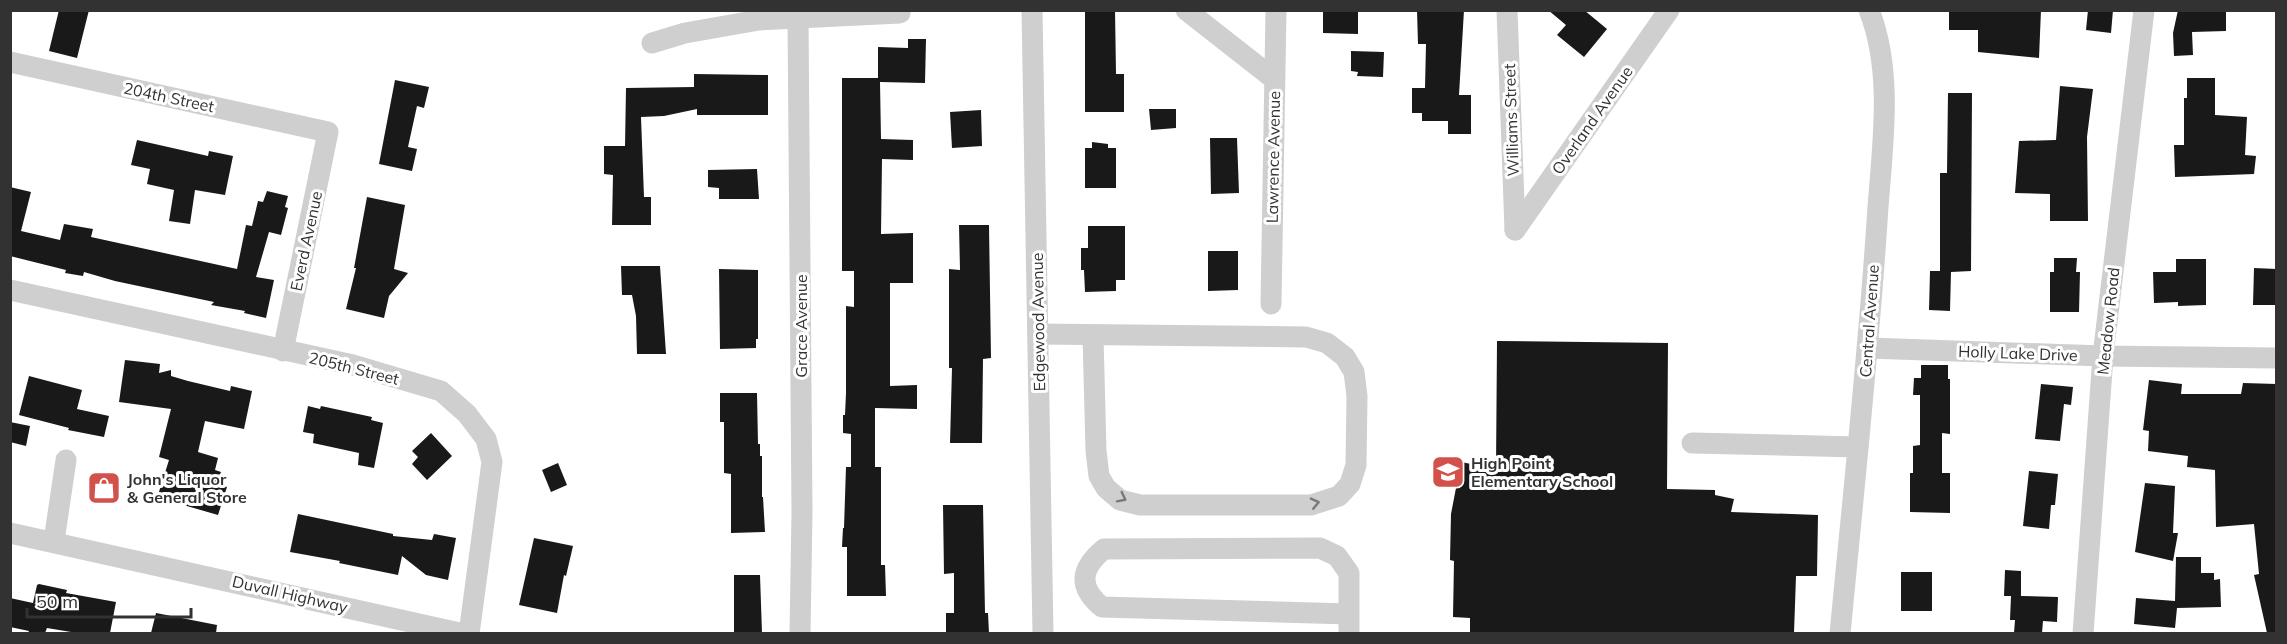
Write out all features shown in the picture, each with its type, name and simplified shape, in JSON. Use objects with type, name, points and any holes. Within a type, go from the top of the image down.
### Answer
[{"type":"street","name":"Edgewood Avenue","points":[[1032,10],[1043,633]]},
{"type":"street","points":[[1186,10],[1274,79]]},
{"type":"street","name":"Lawrence Avenue","points":[[1271,304],[1276,10]]},
{"type":"street","name":"Williams Street","points":[[1507,10],[1515,230]]},
{"type":"street","name":"Overland Avenue","points":[[1515,230],[1670,10]]},
{"type":"street","name":"Central Avenue","points":[[1840,633],[1868,348],[1885,96],[1877,31],[1869,10]]},
{"type":"street","name":"Meadow Road","points":[[2083,633],[2103,356],[2144,10]]},
{"type":"street","points":[[652,43],[685,33],[759,20],[798,20],[900,13]]},
{"type":"street","name":"Grace Avenue","points":[[798,20],[802,512],[800,633]]},
{"type":"street","name":"204th Street","points":[[10,62],[328,132]]},
{"type":"street","name":"Everd Avenue","points":[[283,351],[328,132]]},
{"type":"street","name":"205th Street","points":[[10,290],[353,365],[441,391],[467,414],[486,439],[492,462],[470,633]]},
{"type":"street","points":[[1038,334],[1306,338],[1327,343],[1345,357],[1354,372],[1357,396],[1356,465],[1350,484],[1339,496],[1311,505],[1140,505],[1120,500],[1106,488],[1098,477],[1093,336]]},
{"type":"street","name":"Holly Lake Drive","points":[[1868,348],[2103,356],[2277,358]]},
{"type":"street","points":[[1692,443],[1858,447]]},
{"type":"street","points":[[54,541],[66,460]]},
{"type":"street","name":"Duvall Highway","points":[[10,533],[464,633]]},
{"type":"street","points":[[1320,548],[1337,556],[1349,573],[1349,624],[1102,607],[1089,596],[1085,577],[1090,560],[1104,549],[1320,548]]},
{"type":"building","points":[[59,10],[89,10],[77,58],[49,51]]},
{"type":"building","points":[[1085,10],[1115,10],[1116,74],[1124,74],[1124,112],[1085,112]]},
{"type":"building","points":[[1323,10],[1358,10],[1358,34],[1323,33]]},
{"type":"building","points":[[1417,10],[1464,10],[1459,95],[1471,95],[1471,134],[1448,134],[1448,121],[1422,121],[1422,113],[1412,113],[1412,88],[1425,88],[1426,44],[1418,44]]},
{"type":"building","points":[[1548,10],[1584,10],[1607,29],[1584,57],[1557,35],[1566,25]]},
{"type":"building","points":[[1949,10],[2041,10],[2039,58],[1978,52],[1978,30],[1949,30]]},
{"type":"building","points":[[2088,10],[2113,10],[2111,33],[2086,30]]},
{"type":"building","points":[[2178,10],[2226,10],[2226,31],[2192,32],[2193,55],[2174,56],[2173,33]]},
{"type":"building","points":[[908,39],[926,39],[925,83],[880,82],[881,139],[913,140],[913,160],[882,159],[881,234],[913,233],[913,283],[890,283],[890,386],[917,385],[917,409],[875,408],[875,467],[881,467],[881,565],[885,565],[886,596],[847,596],[847,547],[842,547],[846,467],[851,467],[851,434],[843,433],[843,415],[845,415],[846,393],[846,306],[854,307],[854,271],[842,271],[842,78],[878,78],[878,47],[908,48]]},
{"type":"building","points":[[1351,51],[1384,52],[1383,77],[1357,76],[1358,72],[1351,71]]},
{"type":"building","points":[[694,74],[768,75],[768,115],[697,115],[697,109],[664,116],[641,117],[644,197],[651,197],[651,225],[612,225],[613,175],[604,174],[604,146],[625,146],[626,88],[694,87]]},
{"type":"building","points":[[2187,78],[2215,78],[2215,115],[2247,117],[2245,155],[2256,156],[2254,174],[2175,177],[2174,145],[2184,145],[2184,98],[2187,98]]},
{"type":"building","points":[[395,80],[429,87],[424,108],[417,106],[408,147],[417,149],[412,171],[379,164]]},
{"type":"building","points":[[2060,86],[2093,89],[2087,137],[2088,221],[2050,221],[2050,194],[2015,193],[2019,141],[2056,140]]},
{"type":"building","points":[[1948,93],[1972,93],[1971,271],[1951,272],[1950,311],[1929,310],[1930,271],[1940,271],[1940,173],[1947,173]]},
{"type":"building","points":[[1149,109],[1176,109],[1176,128],[1151,130]]},
{"type":"building","points":[[981,110],[982,146],[952,148],[950,112]]},
{"type":"building","points":[[1210,138],[1237,138],[1239,193],[1211,194]]},
{"type":"building","points":[[137,140],[208,156],[209,151],[233,156],[225,195],[195,190],[190,224],[169,221],[174,190],[147,184],[150,169],[131,165]]},
{"type":"building","points":[[1092,142],[1108,144],[1108,148],[1116,148],[1116,188],[1085,188],[1085,148],[1092,148]]},
{"type":"building","points":[[757,169],[759,199],[719,199],[719,188],[708,187],[708,170]]},
{"type":"building","points":[[10,187],[31,192],[21,231],[60,240],[64,224],[93,229],[91,237],[237,269],[246,225],[252,226],[258,201],[263,202],[267,191],[288,196],[285,207],[288,208],[281,235],[269,232],[256,277],[274,280],[266,318],[244,313],[245,311],[211,305],[214,302],[84,272],[83,276],[65,273],[66,270],[10,256]]},
{"type":"building","points":[[367,197],[405,205],[394,269],[408,273],[389,296],[384,318],[346,309],[356,268],[354,268]]},
{"type":"building","points":[[959,225],[989,225],[991,358],[983,359],[982,443],[950,443],[952,368],[949,368],[949,269],[960,270]]},
{"type":"building","points":[[1088,226],[1125,226],[1125,280],[1116,280],[1116,291],[1085,292],[1084,270],[1081,270],[1081,248],[1088,248]]},
{"type":"building","points":[[1208,251],[1238,251],[1238,290],[1208,291]]},
{"type":"building","points":[[2054,258],[2077,258],[2076,272],[2080,272],[2079,312],[2050,312],[2050,272],[2054,272]]},
{"type":"building","points":[[2176,259],[2206,259],[2206,305],[2178,306],[2178,302],[2154,303],[2153,272],[2176,272]]},
{"type":"building","points":[[621,266],[660,266],[666,354],[637,354],[636,316],[632,295],[622,295]]},
{"type":"building","points":[[2254,268],[2277,269],[2277,305],[2253,305]]},
{"type":"building","points":[[719,269],[758,270],[756,348],[720,349]]},
{"type":"building","name":"High Point Elementary School","points":[[1497,341],[1668,343],[1667,489],[1715,490],[1715,495],[1734,499],[1731,512],[1818,515],[1817,576],[1796,576],[1794,633],[1470,633],[1470,618],[1453,617],[1454,561],[1450,560],[1451,514],[1461,462],[1496,469]]},
{"type":"building","points":[[125,360],[160,364],[159,373],[171,370],[171,376],[188,381],[230,391],[231,386],[252,391],[244,429],[205,421],[198,452],[218,458],[215,470],[221,472],[217,482],[227,487],[218,515],[173,502],[173,500],[158,495],[169,460],[159,457],[171,409],[119,402]]},
{"type":"building","points":[[1921,365],[1948,365],[1950,434],[1942,433],[1942,473],[1950,473],[1950,513],[1910,512],[1913,446],[1920,445],[1920,395],[1913,395],[1914,378],[1921,378]]},
{"type":"building","points":[[29,376],[82,390],[77,409],[109,416],[104,437],[68,430],[69,428],[19,415]]},
{"type":"building","points":[[2149,380],[2182,384],[2181,394],[2241,394],[2243,383],[2277,384],[2277,633],[2267,633],[2254,575],[2259,574],[2254,524],[2216,527],[2215,470],[2187,467],[2188,456],[2148,451],[2149,431],[2143,430]]},
{"type":"building","points":[[2041,384],[2073,387],[2071,405],[2064,404],[2060,441],[2035,439]]},
{"type":"building","points":[[720,393],[757,393],[758,444],[760,444],[760,456],[762,456],[765,532],[731,533],[731,474],[724,473],[724,422],[720,422]]},
{"type":"building","points":[[308,406],[320,409],[321,406],[372,417],[371,420],[383,423],[374,468],[358,465],[359,453],[313,443],[314,434],[303,432]]},
{"type":"building","points":[[10,422],[30,426],[26,446],[10,442]]},
{"type":"building","points":[[431,433],[452,456],[427,480],[412,464],[418,457],[412,451]]},
{"type":"building","points":[[558,463],[567,485],[551,492],[542,470]]},
{"type":"building","points":[[2029,471],[2058,474],[2055,505],[2051,505],[2049,529],[2023,526]]},
{"type":"building","points":[[2145,483],[2175,486],[2173,533],[2178,533],[2173,561],[2135,552]]},
{"type":"building","points":[[943,505],[983,505],[985,613],[988,613],[989,633],[946,633],[946,613],[954,613],[954,573],[944,574]]},
{"type":"building","points":[[298,514],[393,534],[393,536],[432,540],[434,534],[456,538],[448,580],[426,575],[402,556],[398,575],[290,552]]},
{"type":"building","points":[[534,538],[573,546],[566,576],[564,575],[557,613],[519,605]]},
{"type":"building","points":[[2176,557],[2201,557],[2201,573],[2214,573],[2214,580],[2220,579],[2221,607],[2177,608],[2175,628],[2134,624],[2136,598],[2175,601]]},
{"type":"building","points":[[2005,570],[2021,571],[2021,596],[2058,597],[2057,622],[2043,621],[2042,633],[2014,633],[2015,620],[2010,620],[2011,596],[2004,596]]},
{"type":"building","points":[[1901,572],[1932,572],[1932,611],[1901,611]]},
{"type":"building","points":[[734,575],[760,575],[762,633],[734,633]]},
{"type":"building","points":[[39,584],[67,590],[66,593],[116,602],[110,633],[77,633],[47,628],[45,633],[28,633],[29,631],[10,627],[10,598],[33,603]]},
{"type":"building","points":[[156,613],[217,625],[216,633],[151,633]]},
{"type":"place","name":"High Point Elementary School","points":[[1448,472]]},
{"type":"place","name":"John's Liquor & General Store","points":[[104,488]]}]
